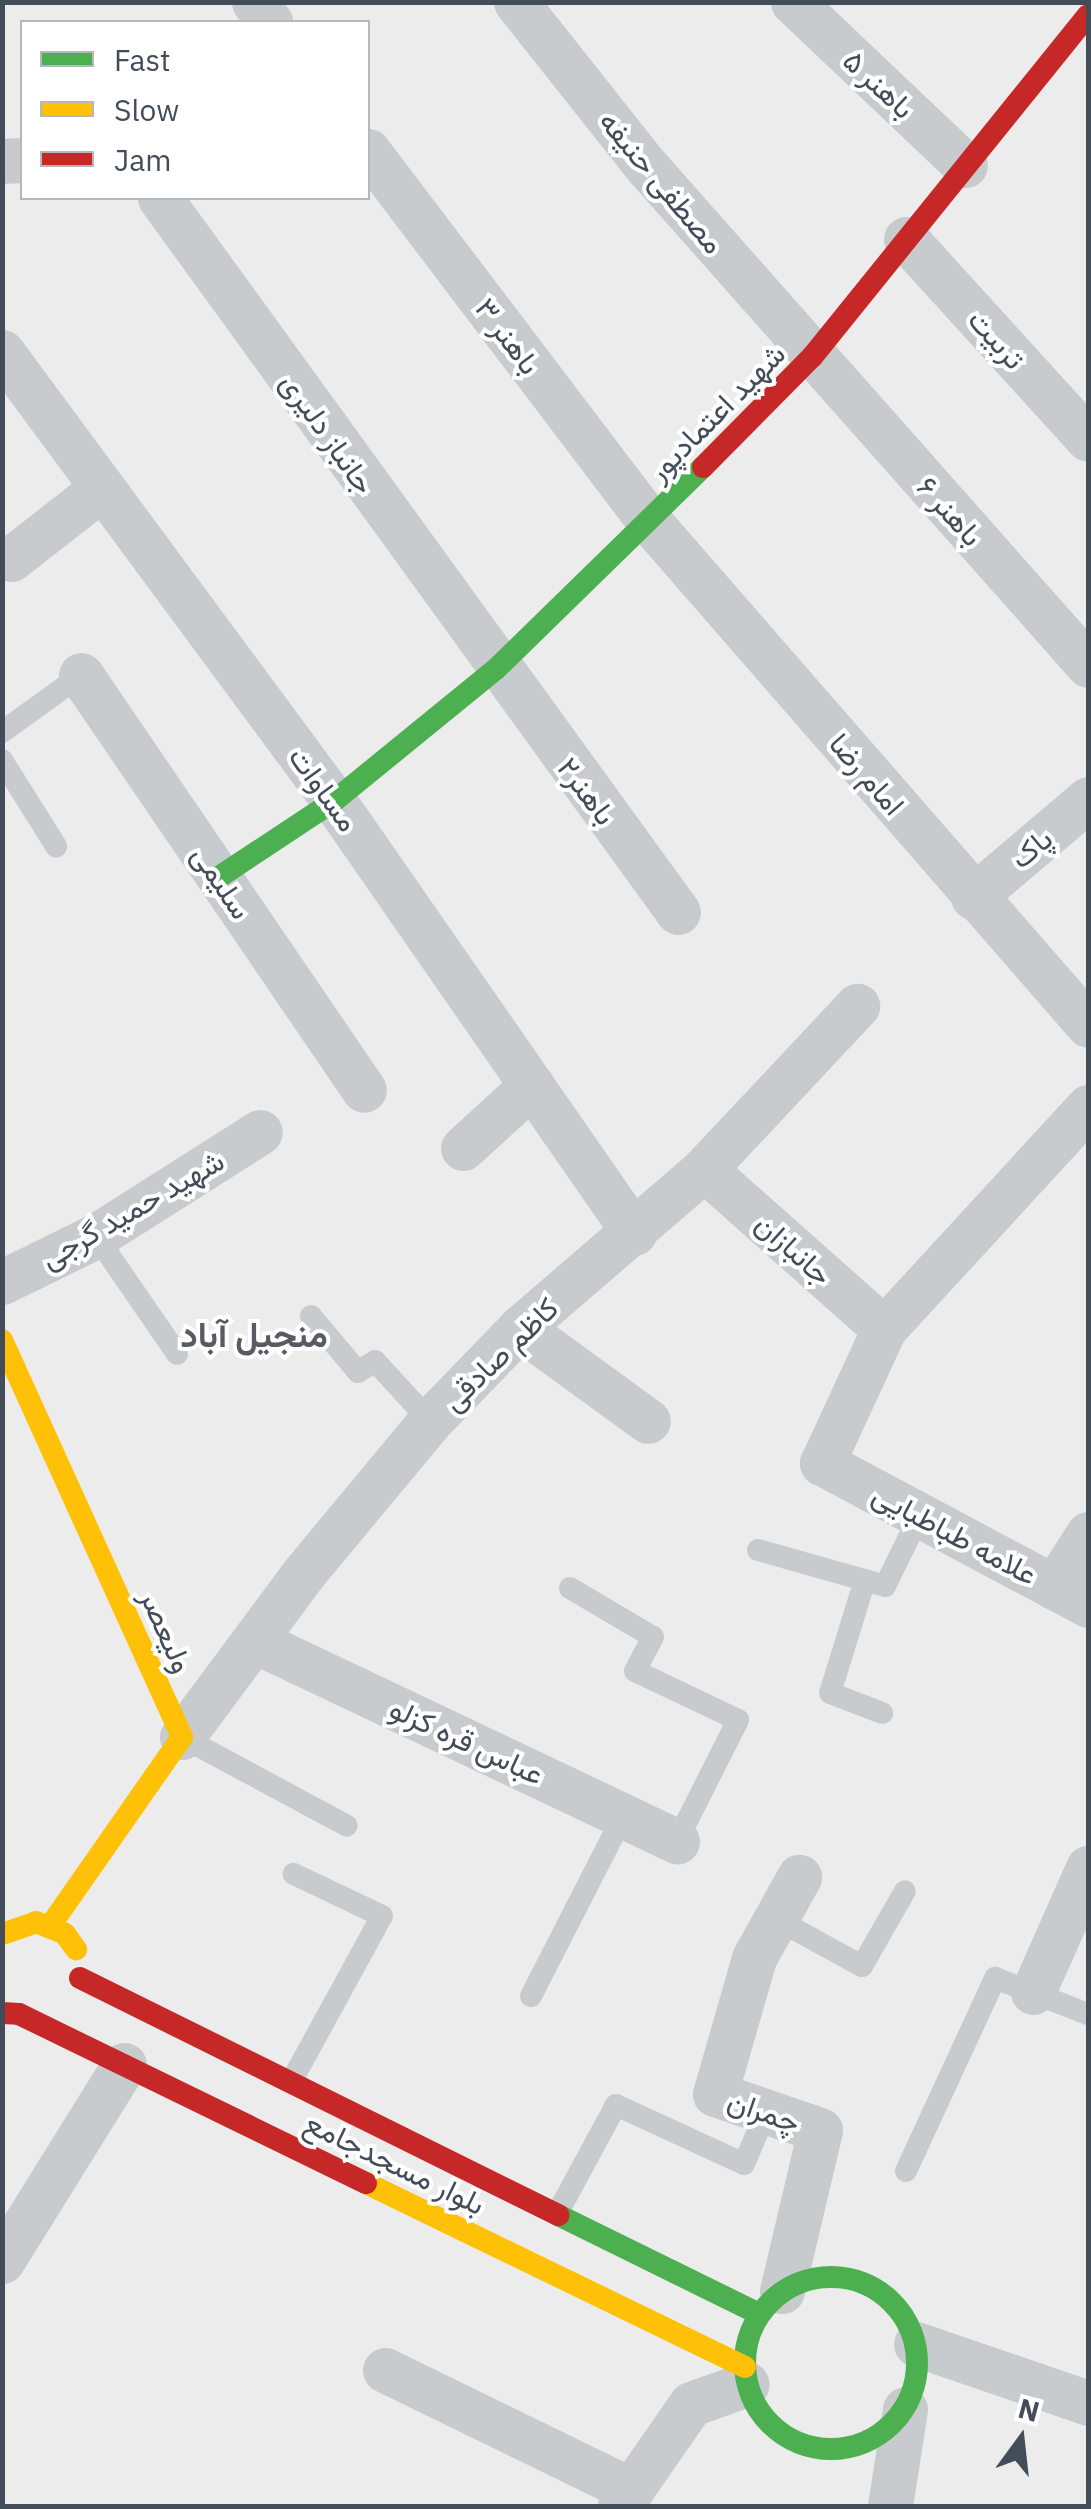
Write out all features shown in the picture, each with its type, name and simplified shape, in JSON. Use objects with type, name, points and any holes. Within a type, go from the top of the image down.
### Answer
[{"type":"street","name":"مصطفی حنیفه","points":[[516,2],[812,357]]},
{"type":"street","name":"باهنر ۵","points":[[792,2],[965,165]]},
{"type":"street","name":"شهید اعتمادپور","points":[[219,877],[334,801],[496,669],[650,521],[812,357],[1088,15]]},
{"type":"street","name":"باهنر ۳","points":[[370,154],[650,521]]},
{"type":"street","name":"جانباز دلیری","points":[[161,200],[496,669]]},
{"type":"street","name":"تربیت","points":[[906,240],[1088,439]]},
{"type":"street","name":"مساوات","points":[[2,352],[334,801],[634,1233]]},
{"type":"street","name":"باهنر ۶","points":[[812,357],[1088,665]]},
{"type":"street","points":[[11,559],[102,488]]},
{"type":"street","name":"امام رضا","points":[[650,521],[1088,1025]]},
{"type":"street","name":"باهنر۲","points":[[496,669],[678,912]]},
{"type":"street","name":"سلیمی","points":[[81,675],[364,1090]]},
{"type":"street","name":"پاک","points":[[973,897],[1088,799]]},
{"type":"street","name":"کاظم صادقی","points":[[182,1737],[257,1642],[303,1574],[430,1422],[520,1328],[704,1169],[858,1006]]},
{"type":"street","points":[[463,1148],[532,1085]]},
{"type":"street","points":[[884,1329],[1088,1107]]},
{"type":"street","name":"شهید حمید گرجی","points":[[2,1282],[96,1236],[260,1132]]},
{"type":"street","name":"جانبازان","points":[[704,1169],[884,1329]]},
{"type":"street","points":[[520,1328],[648,1421]]},
{"type":"street","name":"علامه طباطبایی","points":[[884,1329],[822,1463],[1072,1596]]},
{"type":"street","name":"ولیعصر","points":[[2,1340],[182,1737]]},
{"type":"street","points":[[1072,1596],[1088,1534]]},
{"type":"street","name":"عباس قره کزلو","points":[[257,1642],[677,1841]]},
{"type":"street","points":[[50,1925],[182,1737]]},
{"type":"street","points":[[1033,1992],[1088,1868]]},
{"type":"street","name":"چمران","points":[[770,2303],[820,2130],[715,2094],[754,1958],[799,1877]]},
{"type":"street","points":[[8,2011],[50,2014],[74,1992],[80,1978],[75,1947],[50,1925],[9,1926]]},
{"type":"street","name":"بلوار مسجدجامع","points":[[80,1978],[557,2214],[770,2303]]},
{"type":"street","name":"بلوار مسجدجامع","points":[[8,2011],[124,2065],[746,2376]]},
{"type":"street","points":[[2,2261],[124,2065]]},
{"type":"street","points":[[385,2370],[626,2498],[691,2404],[746,2376],[770,2303],[835,2276],[863,2282],[906,2318],[916,2344],[918,2366],[905,2409],[890,2506]]},
{"type":"street","points":[[916,2344],[1088,2403]]},
{"type":"street","points":[[746,2376],[779,2432],[833,2450],[874,2437],[905,2409]]},
{"type":"lane","points":[[2,732],[81,675]]},
{"type":"lane","points":[[2,760],[56,846]]},
{"type":"lane","points":[[96,1236],[177,1354]]},
{"type":"lane","points":[[311,1316],[358,1372],[375,1360],[430,1422]]},
{"type":"lane","points":[[758,1550],[885,1586],[920,1515]]},
{"type":"lane","points":[[865,1580],[830,1692],[882,1713]]},
{"type":"lane","points":[[570,1588],[652,1637],[636,1670],[738,1720],[677,1841]]},
{"type":"lane","points":[[182,1737],[347,1826]]},
{"type":"lane","points":[[531,1996],[623,1816]]},
{"type":"lane","points":[[292,2082],[382,1916],[294,1874]]},
{"type":"lane","points":[[776,1919],[862,1966],[905,1891]]},
{"type":"lane","points":[[906,2171],[995,1978],[1088,2014]]},
{"type":"lane","points":[[557,2214],[616,2105],[744,2164],[766,2112]]},
{"type":"traffic: fast","points":[[219,877],[334,801],[496,669],[703,467]]},
{"type":"traffic: fast","points":[[558,2215],[759,2314]]},
{"type":"traffic: fast","points":[[831,2277],[864,2283],[892,2302],[911,2330],[917,2363],[911,2396],[892,2424],[864,2443],[831,2449],[798,2443],[770,2424],[751,2396],[745,2363],[751,2330],[770,2302],[798,2283],[831,2277]]},
{"type":"traffic: slow","points":[[2,1340],[182,1737],[51,1925]]},
{"type":"traffic: slow","points":[[2,1934],[36,1922],[65,1934],[76,1949]]},
{"type":"traffic: slow","points":[[366,2183],[745,2367]]},
{"type":"traffic: jam","points":[[703,467],[812,357],[1088,15]]},
{"type":"traffic: jam","points":[[80,1978],[558,2215]]},
{"type":"traffic: jam","points":[[2,2013],[19,2014],[366,2183]]},
{"type":"district","name":"منجیل آباد","points":[[254,1334]]}]
